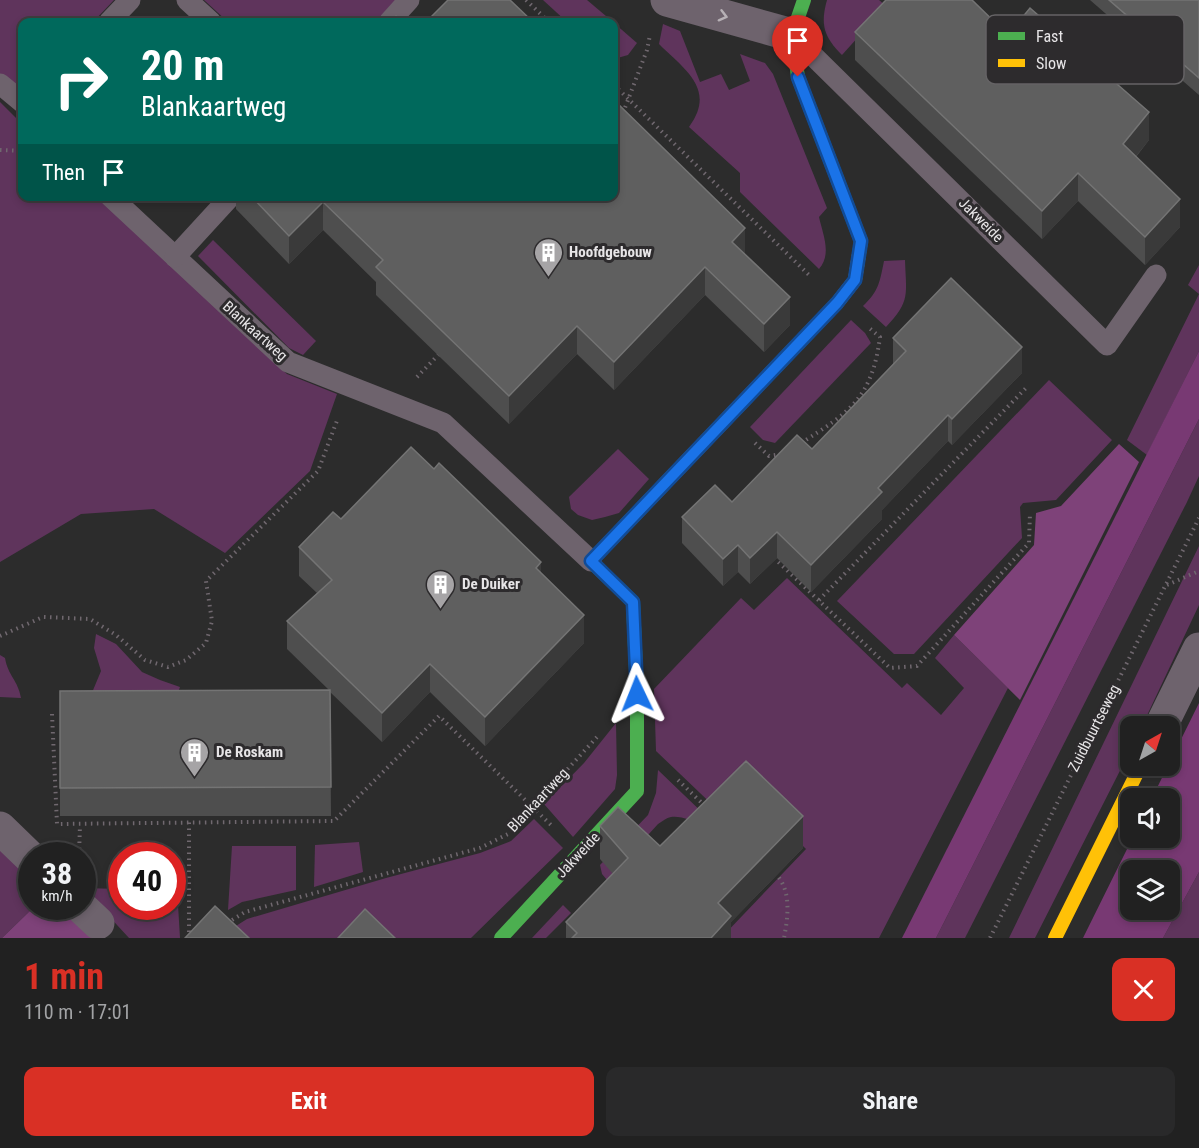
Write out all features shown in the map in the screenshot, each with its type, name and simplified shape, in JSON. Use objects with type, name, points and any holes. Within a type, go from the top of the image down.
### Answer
[{"type":"street","points":[[667,0],[792,35]]},
{"type":"street","points":[[591,561],[729,418],[837,303],[855,280],[861,241],[798,77],[792,35],[804,0]]},
{"type":"street","name":"Blankaartweg","points":[[591,561],[633,602],[637,694]]},
{"type":"street","points":[[1166,716],[1199,649]]},
{"type":"street","name":"Jakweide","points":[[501,938],[637,791],[637,694]]},
{"type":"street","points":[[1055,938],[1136,776]]},
{"type":"street","points":[[0,828],[18,845]]},
{"type":"lane","points":[[113,18],[130,0]]},
{"type":"lane","points":[[187,0],[207,18]]},
{"type":"lane","points":[[393,18],[409,0]]},
{"type":"lane","name":"Jakweide","points":[[792,35],[1107,345],[1156,274]]},
{"type":"lane","points":[[0,84],[18,99]]},
{"type":"lane","name":"Blankaartweg","points":[[115,201],[288,362],[443,423],[591,561]]},
{"type":"lane","points":[[175,257],[226,201]]},
{"type":"path","points":[[526,0],[545,18]]},
{"type":"path","points":[[620,120],[647,50],[653,21],[667,0]]},
{"type":"path","points":[[618,89],[837,303],[880,337],[871,378],[862,396],[839,417],[792,448]]},
{"type":"path","points":[[0,150],[18,151]]},
{"type":"path","points":[[0,636],[43,616],[90,619],[116,635],[145,660],[168,667],[186,660],[206,643],[212,621],[206,581],[318,471],[335,429],[346,385]]},
{"type":"path","points":[[819,600],[1026,388]]},
{"type":"path","points":[[729,418],[768,456],[779,456],[786,452]]},
{"type":"path","points":[[767,551],[890,668],[917,666],[1029,543],[1030,513]]},
{"type":"path","name":"Zuidbuurtseweg","points":[[990,938],[1198,521]]},
{"type":"path","points":[[1166,585],[1199,571]]},
{"type":"path","name":"Blankaartweg","points":[[220,928],[244,912],[480,848],[508,834],[637,694]]},
{"type":"path","points":[[52,714],[57,824],[334,821],[439,716],[580,853]]},
{"type":"path","points":[[636,741],[711,813]]},
{"type":"path","points":[[189,821],[189,938]]},
{"type":"path","points":[[80,825],[80,842]]},
{"type":"path","points":[[770,868],[784,886],[788,906],[784,938]]},
{"type":"shaded area","points":[[0,0],[114,0],[97,18],[18,18],[18,92],[0,76]]},
{"type":"shaded area","points":[[204,0],[396,0],[379,18],[224,18]]},
{"type":"shaded area","points":[[543,0],[587,0],[608,18],[563,18]]},
{"type":"shaded area","points":[[827,0],[879,0],[886,6],[842,55],[825,30],[824,17]]},
{"type":"shaded area","points":[[663,24],[680,31],[700,82],[721,74],[729,90],[750,81],[740,54],[765,63],[773,74],[827,208],[819,217],[826,251],[819,269],[740,192],[740,173],[689,127],[697,114],[700,102],[698,91],[687,71],[659,44]]},
{"type":"shaded area","points":[[618,26],[637,43],[628,55],[618,58]]},
{"type":"shaded area","points":[[0,102],[18,120],[18,201],[103,201],[287,374],[337,394],[310,471],[225,553],[154,509],[81,514],[0,562]]},
{"type":"shaded area","points":[[213,240],[316,341],[303,355],[289,348],[198,256]]},
{"type":"shaded area","points":[[905,260],[905,296],[900,310],[886,327],[863,306],[878,285],[884,261]]},
{"type":"shaded area","points":[[1199,265],[1199,294],[1188,285]]},
{"type":"shaded area","points":[[1199,294],[1199,351],[1147,455],[1127,440]]},
{"type":"shaded area","points":[[851,320],[865,333],[871,343],[775,443],[763,440],[750,427]]},
{"type":"shaded area","points":[[1199,351],[1199,419],[936,938],[902,938]]},
{"type":"shaded area","points":[[1049,380],[1112,440],[1056,500],[1023,503],[1020,507],[1022,538],[914,654],[894,654],[837,601]]},
{"type":"shaded area","points":[[1199,419],[1199,476],[1187,502],[965,938],[936,938]]},
{"type":"shaded area","points":[[1119,444],[1139,462],[1020,700],[954,635],[1034,545],[1036,513],[1061,506]]},
{"type":"shaded area","points":[[618,449],[649,479],[619,513],[592,520],[578,515],[571,509],[569,497]]},
{"type":"shaded area","points":[[1199,546],[1199,605],[1147,716],[1120,716],[1120,771],[1035,938],[1009,938]]},
{"type":"shaded area","points":[[787,578],[902,688],[907,683],[941,715],[964,688],[935,658],[954,635],[1008,688],[879,938],[723,938],[806,849],[746,789],[722,814],[656,751],[654,689],[741,598],[754,610]]},
{"type":"shaded area","points":[[96,634],[116,644],[142,672],[180,687],[176,698],[91,695],[101,671],[94,648]]},
{"type":"shaded area","points":[[0,655],[5,658],[21,698],[0,697]]},
{"type":"shaded area","points":[[1199,703],[1199,872],[1180,907],[1180,860],[1122,860],[1128,848],[1180,848],[1180,788],[1157,788],[1163,776],[1180,776],[1180,741]]},
{"type":"shaded area","points":[[616,723],[615,789],[573,837],[544,804],[584,763]]},
{"type":"shaded area","points":[[658,770],[734,843],[694,822],[669,817],[658,824],[607,880],[602,874],[600,865],[648,815],[656,793]]},
{"type":"shaded area","points":[[534,819],[563,848],[471,938],[217,938],[247,919],[480,853],[511,841]]},
{"type":"shaded area","points":[[359,842],[363,872],[314,887],[315,845]]},
{"type":"shaded area","points":[[232,846],[296,846],[296,890],[242,902],[228,910]]},
{"type":"shaded area","points":[[0,848],[18,865],[18,920],[21,920],[0,938]]},
{"type":"shaded area","points":[[1120,863],[1120,920],[1173,920],[1163,938],[1083,938]]},
{"type":"shaded area","points":[[1199,872],[1199,938],[1163,938],[1173,920],[1180,920],[1180,907]]},
{"type":"shaded area","points":[[96,888],[108,889],[108,915],[96,902]]},
{"type":"shaded area","points":[[563,905],[571,913],[546,938],[532,938]]},
{"type":"shaded area","points":[[21,920],[77,920],[97,938],[2,938]]},
{"type":"shaded area","points":[[112,920],[179,920],[180,938],[129,938]]},
{"type":"building","points":[[448,0],[510,0],[529,18],[430,18]]},
{"type":"building","points":[[886,0],[972,0],[987,15],[986,84],[1117,84],[1149,112],[1123,144],[1180,199],[1145,237],[1078,173],[1042,211],[855,32]]},
{"type":"building","points":[[1109,0],[1199,0],[1199,78],[1184,65],[1184,15],[1126,15]]},
{"type":"building","points":[[1030,8],[1038,15],[1024,15]]},
{"type":"building","name":"Hoofdgebouw","points":[[618,104],[745,228],[732,242],[790,297],[764,324],[705,267],[614,362],[577,326],[509,396],[376,267],[383,260],[323,202],[289,236],[256,201],[618,201]]},
{"type":"building","points":[[951,278],[1022,347],[952,419],[948,415],[878,488],[882,492],[811,565],[777,532],[750,558],[738,545],[723,559],[682,517],[715,485],[732,502],[797,435],[812,449],[906,351],[893,338]]},
{"type":"building","name":"De Duiker","points":[[411,447],[434,469],[439,463],[541,562],[536,568],[584,615],[485,717],[430,664],[382,713],[287,621],[332,580],[299,547],[333,512],[341,519]]},
{"type":"building","name":"De Roskam","points":[[330,690],[331,787],[60,788],[60,691]]},
{"type":"building","points":[[746,761],[803,816],[718,903],[731,916],[711,938],[572,938],[577,933],[566,922],[628,858],[600,826],[618,807],[660,846]]},
{"type":"building","points":[[215,906],[249,938],[185,938]]},
{"type":"building","points":[[365,909],[395,938],[338,938]]},
{"type":"traffic: fast","points":[[804,0],[792,35],[798,77],[861,241],[859,254]]},
{"type":"traffic: fast","points":[[501,938],[637,791],[637,694],[633,602],[596,566]]},
{"type":"traffic: slow","points":[[596,566],[591,561],[837,303],[855,280],[859,254]]},
{"type":"traffic: slow","points":[[1055,938],[1136,776]]},
{"type":"place","name":"Hoofdgebouw","points":[[548,278]]},
{"type":"place","name":"De Duiker","points":[[441,610]]},
{"type":"place","name":"De Roskam","points":[[195,778]]},
{"type":"route","points":[[637,694],[633,602],[591,561],[837,303],[855,280],[861,241],[798,77]]}]
